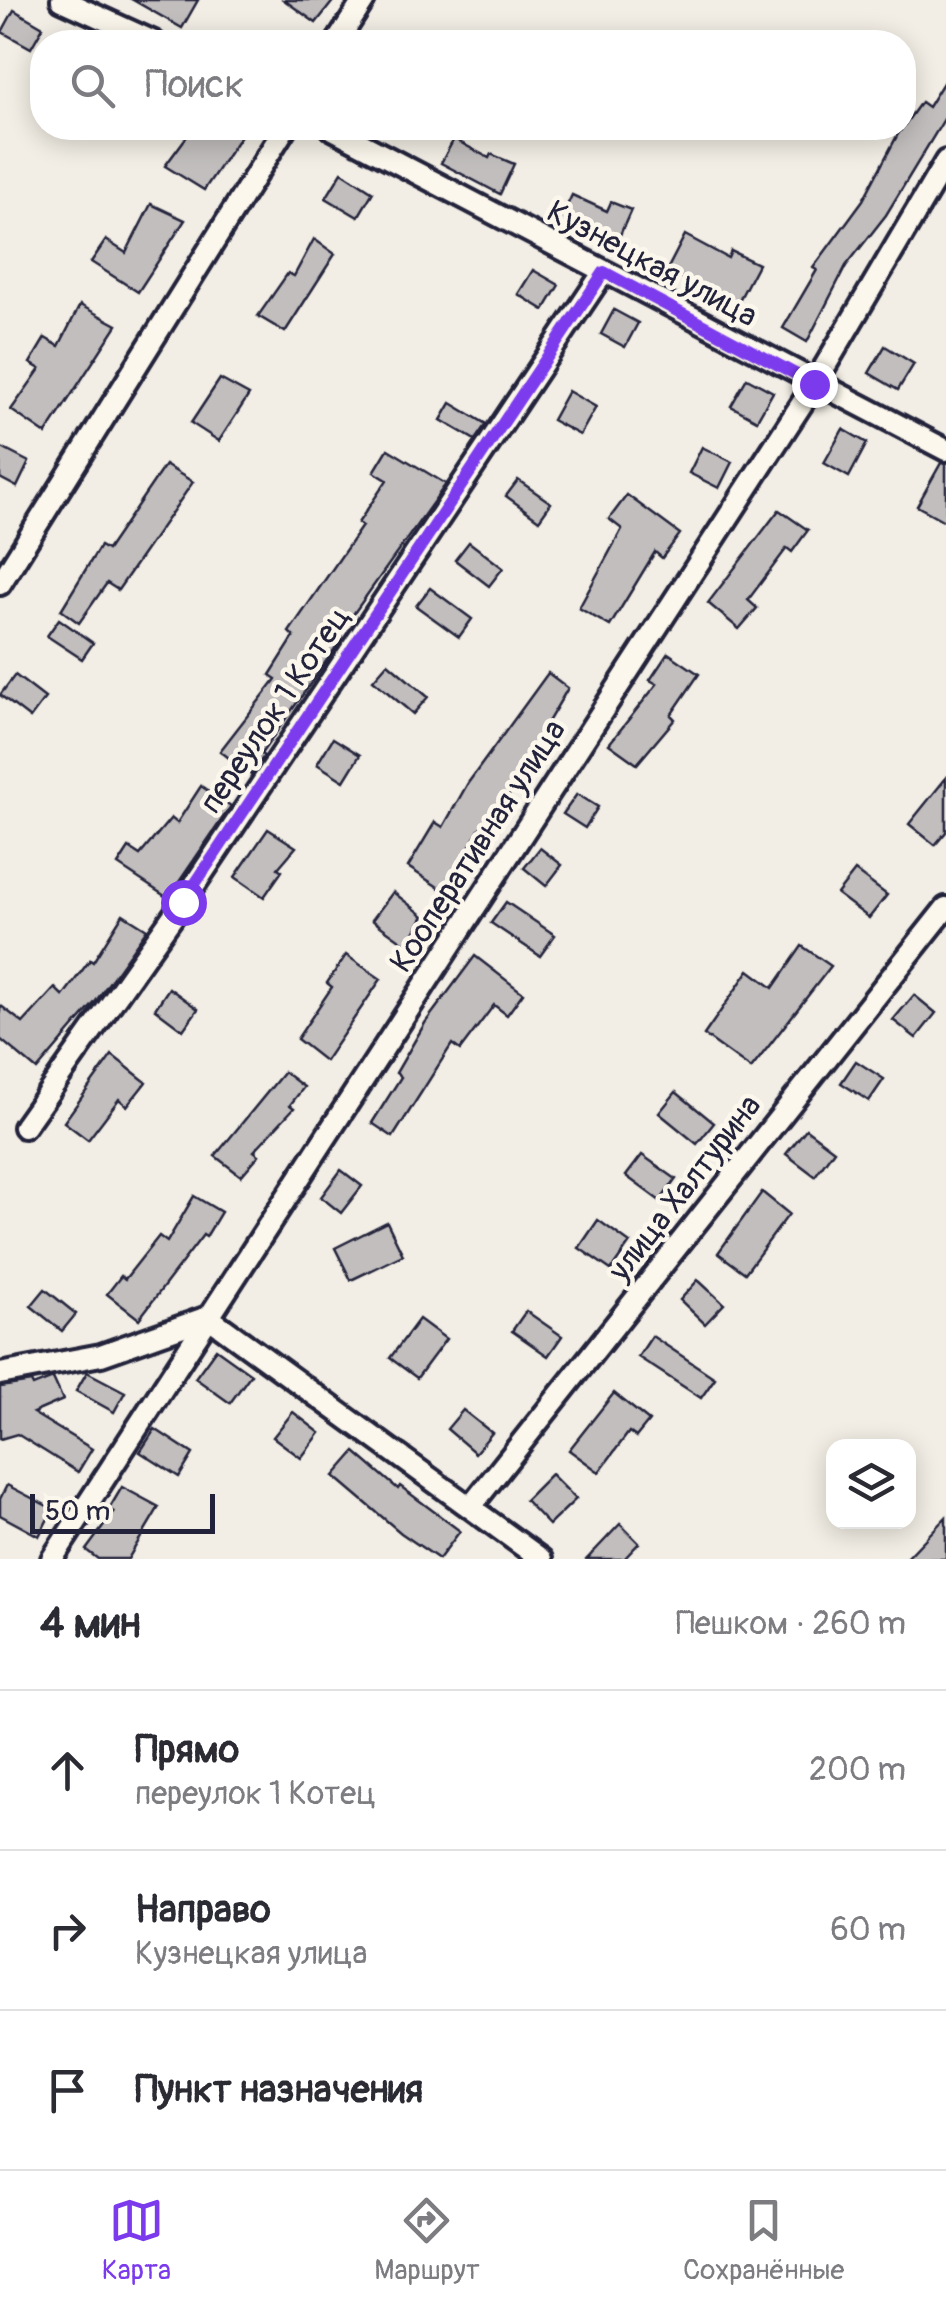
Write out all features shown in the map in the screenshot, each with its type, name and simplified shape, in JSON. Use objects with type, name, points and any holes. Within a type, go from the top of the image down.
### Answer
[{"type":"street","points":[[62,0],[128,30]]},
{"type":"street","points":[[345,30],[364,0]]},
{"type":"street","points":[[0,584],[278,140]]},
{"type":"street","name":"Кузнецкая улица","points":[[354,140],[946,450]]},
{"type":"street","name":"Кооперативная улица","points":[[52,1559],[814,384],[946,161]]},
{"type":"street","name":"переулок 1 Котец","points":[[24,1126],[183,902],[604,272]]},
{"type":"street","name":"улица Халтурина","points":[[472,1504],[946,908]]},
{"type":"street","points":[[0,1374],[101,1355],[208,1317],[472,1504],[541,1559]]},
{"type":"building","points":[[133,0],[198,0],[182,28]]},
{"type":"building","points":[[284,0],[334,0],[316,23]]},
{"type":"building","points":[[14,10],[43,27],[30,30],[30,47],[2,32]]},
{"type":"building","points":[[946,78],[946,116],[886,215],[846,266],[807,342],[783,328],[817,270],[813,268],[863,200],[895,140],[916,140],[916,109],[921,102],[928,107]]},
{"type":"building","points":[[184,140],[238,140],[204,190],[165,166]]},
{"type":"building","points":[[456,140],[489,158],[491,154],[514,164],[500,194],[441,163]]},
{"type":"building","points":[[342,172],[373,192],[358,217],[326,198]]},
{"type":"building","points":[[572,195],[607,211],[611,202],[631,210],[616,244],[558,225]]},
{"type":"building","points":[[151,204],[185,220],[138,292],[91,262],[106,240],[126,253]]},
{"type":"building","points":[[685,235],[728,258],[731,251],[758,264],[736,306],[667,270]]},
{"type":"building","points":[[314,239],[335,254],[285,332],[258,316],[288,273],[294,276]]},
{"type":"building","points":[[533,270],[559,285],[544,310],[518,294]]},
{"type":"building","points":[[80,305],[117,325],[46,434],[11,410],[40,369],[30,363],[45,338],[59,346]]},
{"type":"building","points":[[614,310],[638,323],[625,347],[601,334]]},
{"type":"building","points":[[885,346],[914,364],[898,390],[869,373]]},
{"type":"building","points":[[747,378],[773,392],[757,420],[731,406]]},
{"type":"building","points":[[220,379],[249,395],[219,441],[191,423]]},
{"type":"building","points":[[568,391],[596,407],[580,435],[552,420]]},
{"type":"building","points":[[451,403],[486,424],[475,440],[441,420]]},
{"type":"building","points":[[843,429],[867,443],[849,477],[824,463]]},
{"type":"building","points":[[0,447],[29,462],[17,487],[0,478]]},
{"type":"building","points":[[702,447],[732,462],[719,488],[689,473]]},
{"type":"building","points":[[388,449],[446,484],[337,637],[341,640],[261,754],[264,756],[251,775],[220,751],[276,679],[270,675],[294,637],[289,632],[362,526],[358,523],[387,480],[374,472]]},
{"type":"building","points":[[941,463],[946,464],[946,522],[917,506]]},
{"type":"building","points":[[165,465],[193,482],[118,590],[107,583],[79,623],[61,610],[100,546],[107,550]]},
{"type":"building","points":[[518,480],[551,503],[539,520],[506,496]]},
{"type":"building","points":[[627,495],[680,534],[662,558],[655,552],[610,626],[579,608],[622,529],[609,519]]},
{"type":"building","points":[[779,510],[808,530],[792,552],[787,548],[748,600],[757,608],[739,629],[708,603]]},
{"type":"building","points":[[469,542],[503,568],[489,586],[455,560]]},
{"type":"building","points":[[430,588],[472,619],[459,637],[416,606]]},
{"type":"building","points":[[59,619],[93,643],[82,659],[47,636]]},
{"type":"building","points":[[668,653],[699,674],[671,715],[675,719],[637,764],[609,744],[657,684],[650,680]]},
{"type":"building","points":[[388,663],[428,697],[413,714],[373,680]]},
{"type":"building","points":[[548,673],[568,688],[542,732],[548,736],[485,831],[480,828],[444,891],[408,867],[435,822],[443,827],[468,783]]},
{"type":"building","points":[[15,675],[45,698],[30,718],[0,695]]},
{"type":"building","points":[[333,738],[360,755],[344,781],[317,764]]},
{"type":"building","points":[[946,778],[946,832],[935,845],[909,824]]},
{"type":"building","points":[[201,786],[231,806],[168,898],[118,865],[129,848],[140,855],[171,818],[177,823]]},
{"type":"building","points":[[577,794],[598,807],[585,828],[563,814]]},
{"type":"building","points":[[268,829],[296,847],[278,868],[282,871],[264,897],[235,877]]},
{"type":"building","points":[[540,848],[562,865],[546,886],[524,868]]},
{"type":"building","points":[[855,871],[887,895],[869,918],[837,894]]},
{"type":"building","points":[[393,892],[424,916],[407,945],[372,920]]},
{"type":"building","points":[[506,902],[555,935],[540,956],[491,923]]},
{"type":"building","points":[[123,914],[147,929],[96,1001],[37,1070],[0,1039],[0,1005],[23,1023],[55,988],[63,996],[90,960],[93,962]]},
{"type":"building","points":[[802,946],[831,966],[751,1069],[704,1035],[749,970],[773,988]]},
{"type":"building","points":[[346,955],[381,979],[325,1061],[297,1039],[332,987],[327,983]]},
{"type":"building","points":[[475,956],[523,993],[507,1015],[494,1005],[460,1050],[452,1044],[393,1137],[372,1123],[401,1077],[396,1073],[425,1023]]},
{"type":"building","points":[[169,988],[198,1009],[183,1030],[155,1009]]},
{"type":"building","points":[[914,995],[936,1013],[916,1038],[893,1020]]},
{"type":"building","points":[[112,1055],[146,1082],[127,1106],[119,1099],[88,1140],[64,1122]]},
{"type":"building","points":[[856,1061],[884,1079],[869,1101],[841,1083]]},
{"type":"building","points":[[284,1072],[304,1087],[290,1105],[294,1108],[254,1151],[259,1155],[241,1176],[215,1156]]},
{"type":"building","points":[[676,1092],[714,1123],[697,1144],[659,1113]]},
{"type":"building","points":[[806,1129],[834,1150],[815,1176],[786,1154]]},
{"type":"building","points":[[642,1155],[676,1179],[660,1201],[626,1176]]},
{"type":"building","points":[[341,1170],[362,1186],[341,1213],[321,1197]]},
{"type":"building","points":[[762,1192],[789,1214],[745,1273],[718,1253]]},
{"type":"building","points":[[194,1196],[221,1212],[206,1237],[203,1235],[139,1319],[107,1294],[121,1276],[125,1279],[159,1236],[167,1242]]},
{"type":"building","points":[[598,1220],[630,1243],[611,1270],[579,1248]]},
{"type":"building","points":[[387,1222],[403,1255],[351,1280],[335,1248]]},
{"type":"building","points":[[698,1280],[724,1304],[705,1324],[680,1300]]},
{"type":"building","points":[[45,1289],[76,1314],[62,1331],[31,1306]]},
{"type":"building","points":[[526,1311],[562,1336],[548,1356],[512,1331]]},
{"type":"building","points":[[419,1319],[446,1339],[417,1378],[390,1358]]},
{"type":"building","points":[[652,1336],[715,1378],[701,1398],[638,1357]]},
{"type":"building","points":[[216,1349],[251,1374],[230,1403],[195,1378]]},
{"type":"building","points":[[87,1372],[125,1392],[114,1412],[76,1391]]},
{"type":"building","points":[[53,1378],[63,1400],[33,1413],[92,1449],[78,1472],[17,1434],[0,1439],[0,1387],[31,1382],[33,1386]]},
{"type":"building","points":[[614,1393],[649,1421],[636,1437],[629,1432],[599,1472],[569,1450]]},
{"type":"building","points":[[463,1410],[492,1433],[475,1453],[447,1429]]},
{"type":"building","points":[[293,1412],[320,1433],[301,1458],[273,1437]]},
{"type":"building","points":[[155,1429],[193,1454],[179,1477],[140,1452]]},
{"type":"building","points":[[355,1452],[398,1489],[400,1486],[460,1531],[439,1559],[401,1533],[334,1476]]},
{"type":"building","points":[[551,1474],[576,1499],[549,1525],[525,1500]]},
{"type":"building","points":[[7,1485],[53,1509],[39,1536],[0,1515],[0,1499]]},
{"type":"building","points":[[122,1487],[159,1507],[128,1559],[98,1559],[86,1550],[114,1512],[109,1509]]},
{"type":"building","points":[[946,1517],[946,1559],[906,1559]]},
{"type":"building","points":[[620,1524],[639,1543],[624,1559],[587,1559]]},
{"type":"route","points":[[183,902],[604,272],[814,384]]}]
